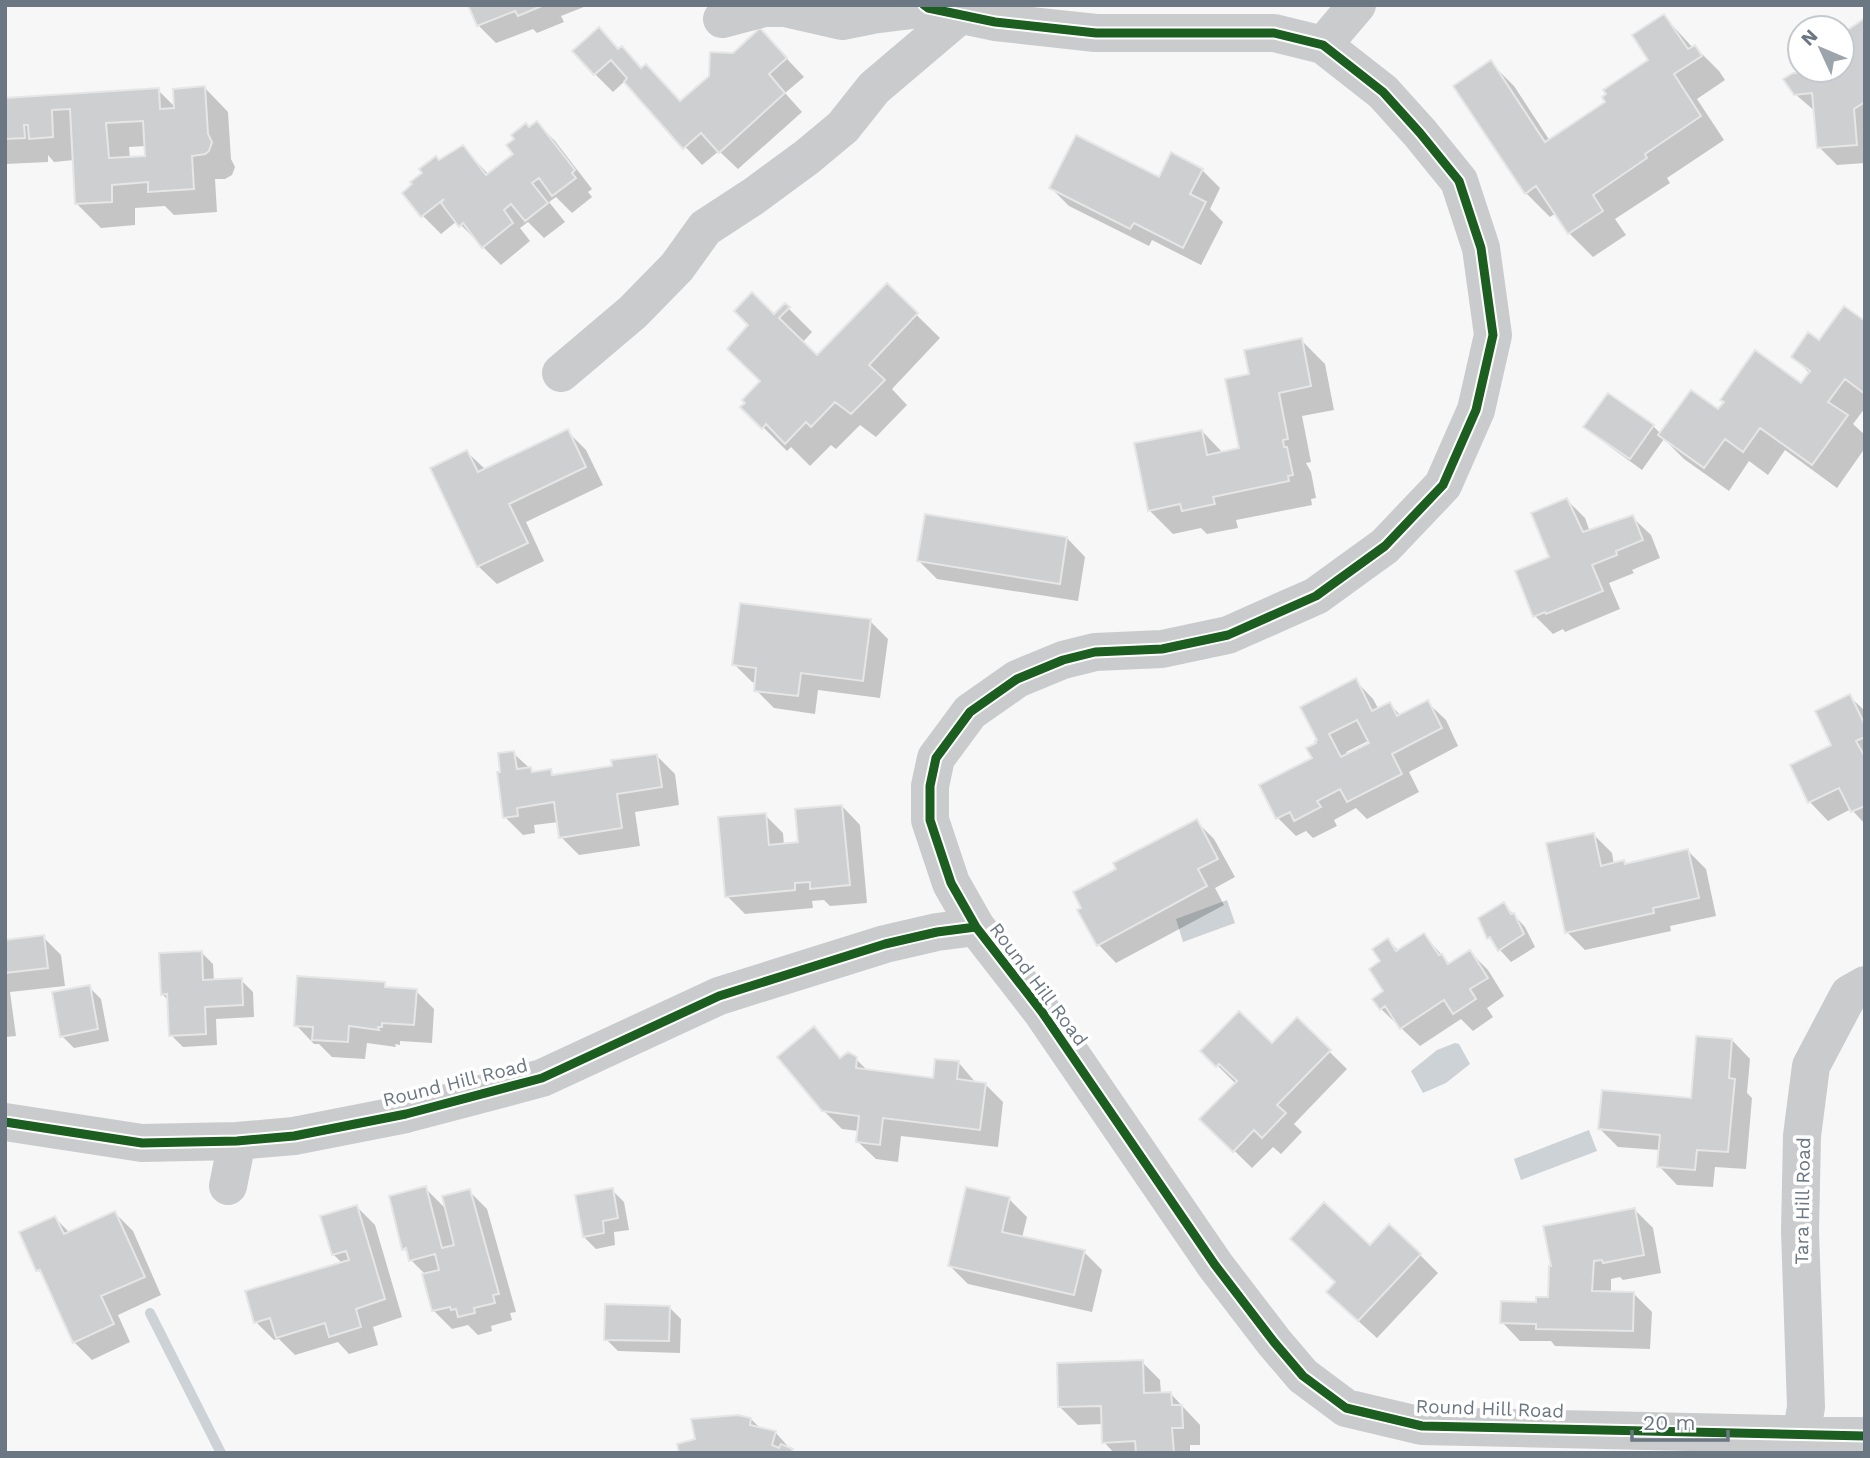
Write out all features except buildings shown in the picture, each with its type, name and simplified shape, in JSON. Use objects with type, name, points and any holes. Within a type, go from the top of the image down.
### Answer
[{"type":"street","points":[[1323,45],[1357,5]]},
{"type":"street","points":[[722,19],[764,8],[785,8],[842,21],[873,15],[937,10],[995,22],[1096,33],[1274,33],[1323,45],[1383,92],[1459,181],[1481,248],[1493,335],[1476,410],[1443,485],[1385,546],[1316,596],[1228,635],[1163,649],[1095,652],[1063,660],[1017,679],[970,712],[936,758],[930,786],[930,820],[951,883],[976,927]]},
{"type":"street","points":[[561,373],[634,312],[677,267],[705,228],[754,196],[843,127],[937,10]]},
{"type":"street","name":"Round Hill Road","points":[[5,1122],[142,1143],[237,1141],[294,1136],[406,1115],[542,1078],[719,996],[885,944],[937,932],[976,927],[1042,1012],[1215,1265],[1273,1342],[1303,1376],[1346,1408],[1422,1426],[1799,1444],[1865,1436]]},
{"type":"street","name":"Tara Hill Road","points":[[1799,1444],[1807,1407],[1800,1231],[1802,1136],[1811,1066],[1849,994],[1865,985]]},
{"type":"street","points":[[228,1186],[237,1141]]},
{"type":"shaded area","points":[[1227,900],[1235,923],[1183,942],[1176,919]]},
{"type":"shaded area","points":[[1459,1044],[1470,1064],[1446,1083],[1423,1093],[1411,1071],[1437,1050]]},
{"type":"shaded area","points":[[1589,1130],[1597,1151],[1521,1180],[1514,1159]]},
{"type":"waterway","points":[[150,1313],[221,1453]]},
{"type":"cycle path","points":[[924,5],[995,22],[1096,33],[1274,33],[1323,45],[1383,92],[1459,181],[1481,248],[1493,335],[1476,410],[1443,485],[1385,546],[1316,596],[1228,635],[1162,649],[1095,652],[1063,660],[1017,679],[970,712],[936,758],[930,786],[930,820],[951,883],[976,927]]},
{"type":"cycle path","points":[[5,1122],[142,1143],[237,1141],[294,1136],[406,1114],[542,1078],[719,996],[885,944],[937,932],[976,927],[1042,1012],[1215,1265],[1274,1342],[1303,1376],[1346,1408],[1422,1426],[1865,1436]]}]
